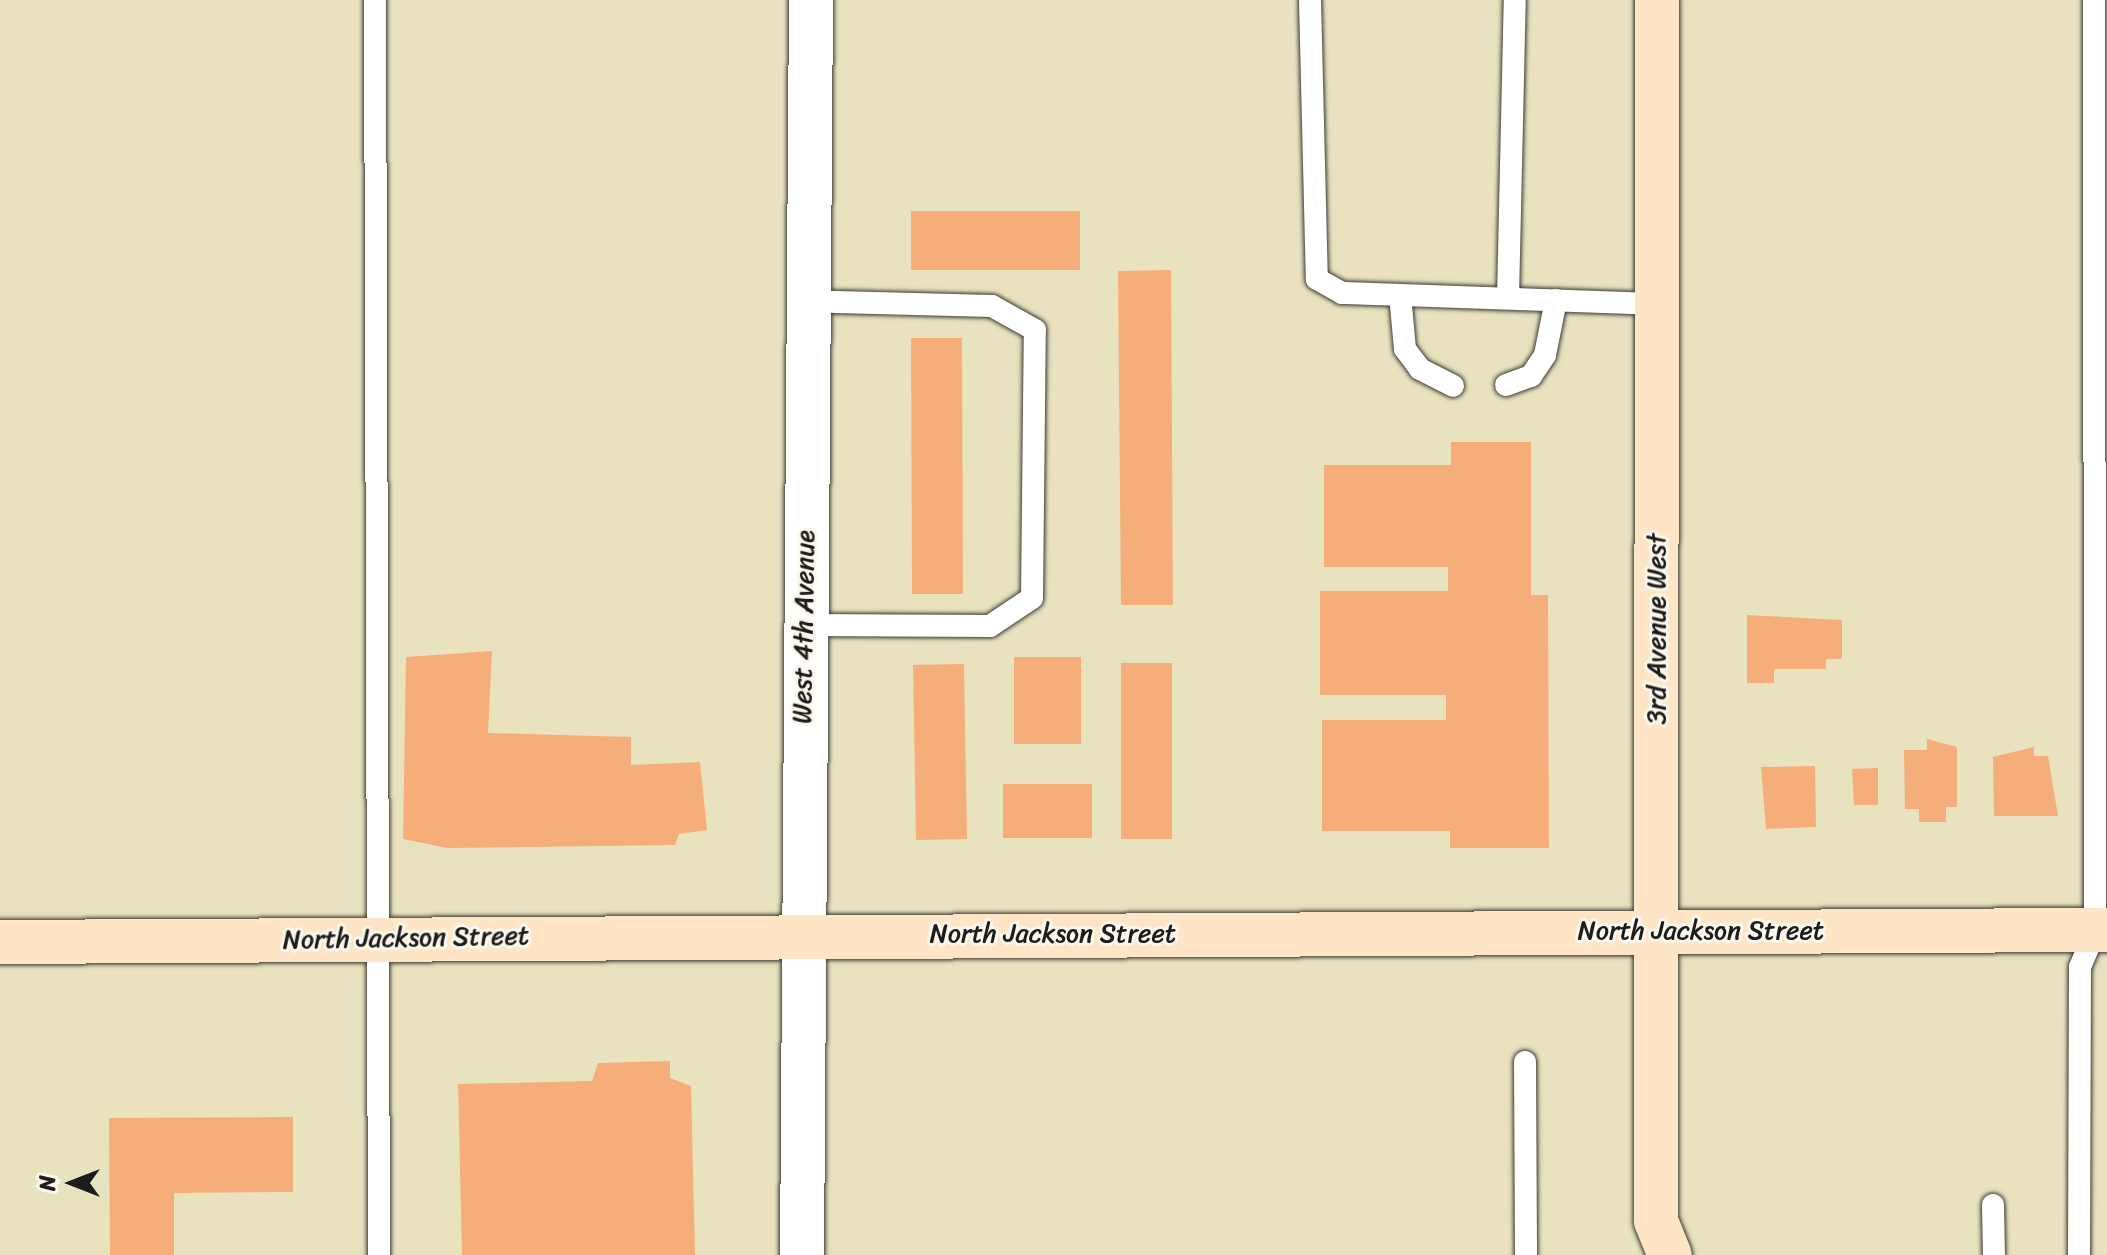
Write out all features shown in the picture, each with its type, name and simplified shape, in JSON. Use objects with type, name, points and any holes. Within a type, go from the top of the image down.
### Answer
[{"type":"street","name":"West 4th Avenue","points":[[802,1255],[800,935],[811,0]]},
{"type":"street","name":"3rd Avenue West","points":[[1657,0],[1656,1221],[1670,1255]]},
{"type":"street","name":"North Jackson Street","points":[[0,942],[800,935],[2101,930]]},
{"type":"lane","points":[[375,0],[379,1255]]},
{"type":"lane","points":[[1310,0],[1317,279],[1342,293],[1657,304]]},
{"type":"lane","points":[[1508,298],[1515,0]]},
{"type":"lane","points":[[2079,1255],[2080,967],[2101,930],[2094,0]]},
{"type":"lane","points":[[1400,295],[1405,349],[1420,369],[1453,386]]},
{"type":"lane","points":[[1506,385],[1531,376],[1545,355],[1556,300]]},
{"type":"lane","points":[[804,625],[990,626],[1032,598],[1035,330],[992,306],[807,301]]},
{"type":"lane","points":[[1525,1062],[1526,1255]]},
{"type":"lane","points":[[1993,1205],[1994,1255]]},
{"type":"building","points":[[911,211],[1080,211],[1080,270],[911,270]]},
{"type":"building","points":[[1171,270],[1173,605],[1121,605],[1118,271]]},
{"type":"building","points":[[911,338],[962,338],[963,594],[912,594]]},
{"type":"building","points":[[1451,442],[1531,442],[1531,595],[1548,595],[1549,848],[1450,848],[1450,831],[1322,831],[1322,720],[1446,720],[1446,695],[1320,695],[1320,591],[1448,591],[1448,567],[1324,567],[1324,465],[1451,465]]},
{"type":"building","points":[[1747,615],[1842,620],[1842,659],[1826,659],[1826,669],[1774,669],[1774,683],[1747,683]]},
{"type":"building","points":[[492,651],[488,733],[631,737],[631,765],[700,762],[707,830],[679,834],[675,845],[447,848],[403,839],[406,657]]},
{"type":"building","points":[[1014,657],[1081,657],[1081,744],[1014,744]]},
{"type":"building","points":[[1121,663],[1172,663],[1172,839],[1121,839]]},
{"type":"building","points":[[964,664],[967,839],[916,840],[913,665]]},
{"type":"building","points":[[1927,739],[1957,747],[1957,807],[1946,807],[1946,822],[1919,822],[1919,809],[1905,809],[1904,750],[1927,750]]},
{"type":"building","points":[[2034,747],[2034,756],[2048,756],[2058,816],[1994,816],[1993,757]]},
{"type":"building","points":[[1815,766],[1816,827],[1766,829],[1761,767]]},
{"type":"building","points":[[1878,768],[1878,805],[1854,805],[1852,769]]},
{"type":"building","points":[[1003,784],[1092,784],[1092,838],[1003,838]]},
{"type":"building","points":[[670,1061],[670,1078],[691,1086],[695,1255],[462,1255],[458,1084],[592,1081],[598,1063]]},
{"type":"building","points":[[293,1117],[293,1192],[174,1193],[174,1255],[110,1255],[109,1118]]}]
